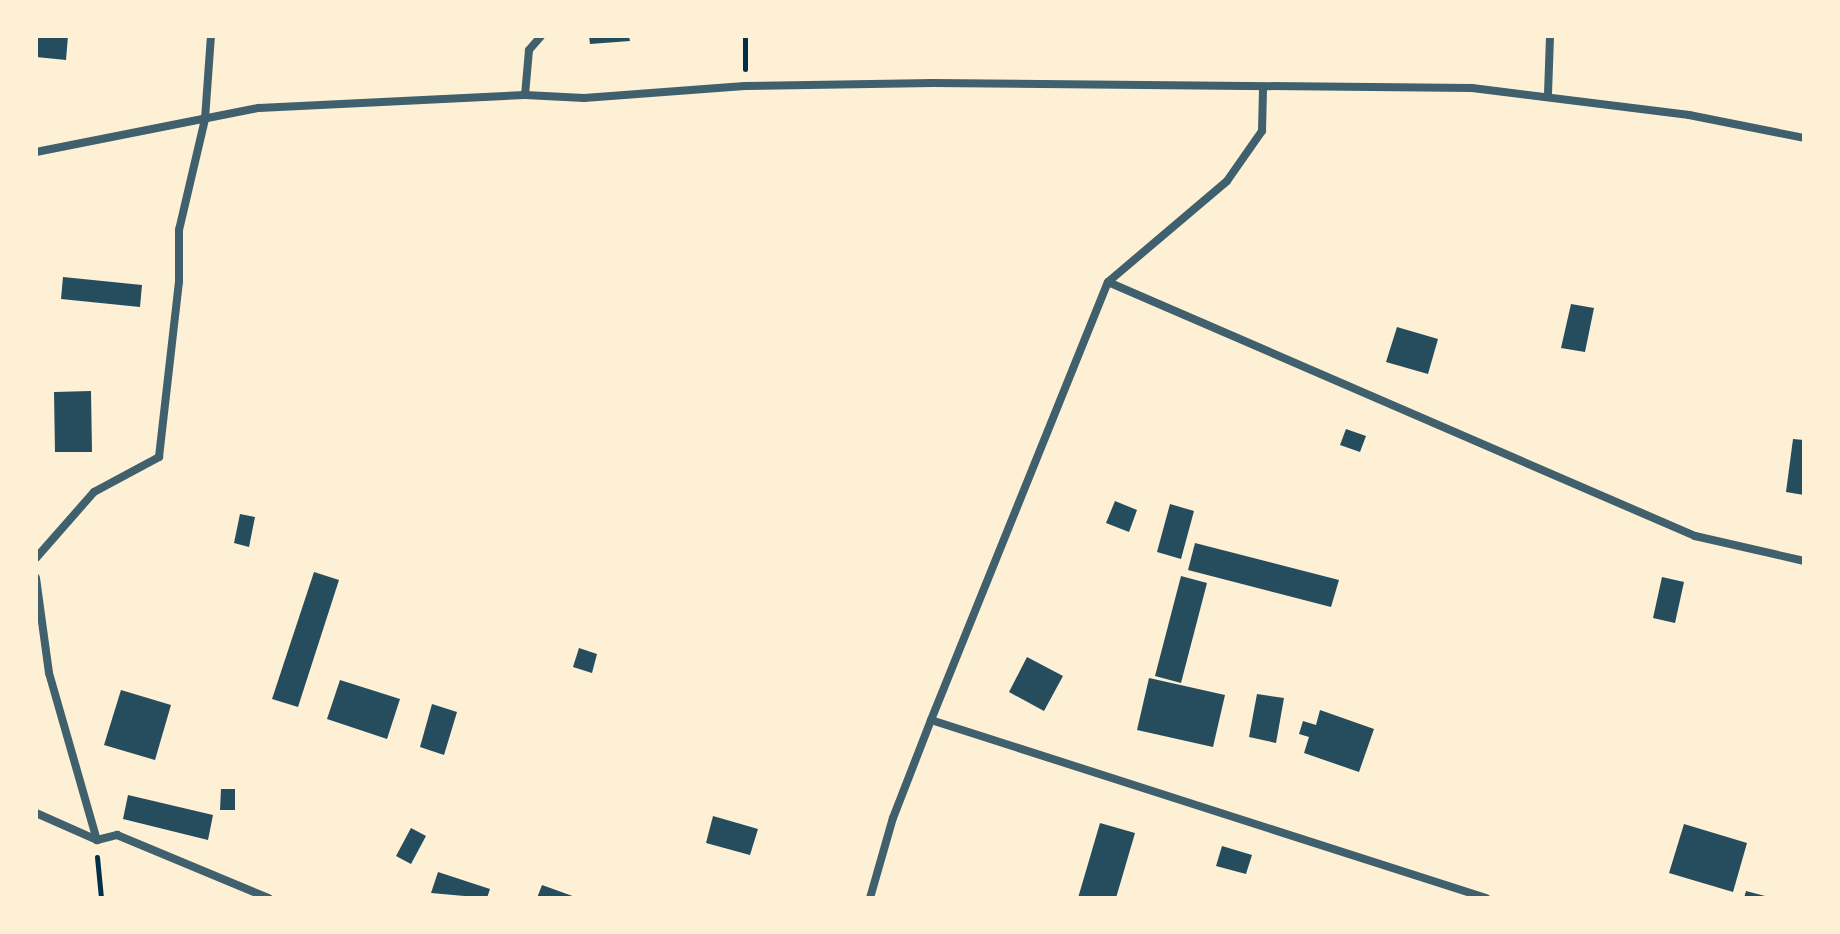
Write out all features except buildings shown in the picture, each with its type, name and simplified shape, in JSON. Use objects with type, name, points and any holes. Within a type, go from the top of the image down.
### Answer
[{"type":"street","points":[[36,558],[94,492],[159,457],[179,282],[179,230],[205,119],[211,36]]},
{"type":"street","points":[[525,95],[529,50],[541,36]]},
{"type":"street","points":[[1548,94],[1550,36]]},
{"type":"street","points":[[36,152],[259,108],[525,95],[584,98],[745,86],[1472,88],[1548,94],[1804,138]]},
{"type":"street","points":[[870,898],[893,818],[1108,282],[1227,181],[1262,131],[1263,89]]},
{"type":"street","points":[[1108,282],[1695,536],[1804,561]]},
{"type":"street","points":[[36,578],[49,673],[97,840]]},
{"type":"street","points":[[931,720],[1486,898]]},
{"type":"street","points":[[36,813],[97,840],[117,835],[268,898]]},
{"type":"path","points":[[745,36],[745,86]]},
{"type":"path","points":[[97,840],[101,898]]}]
